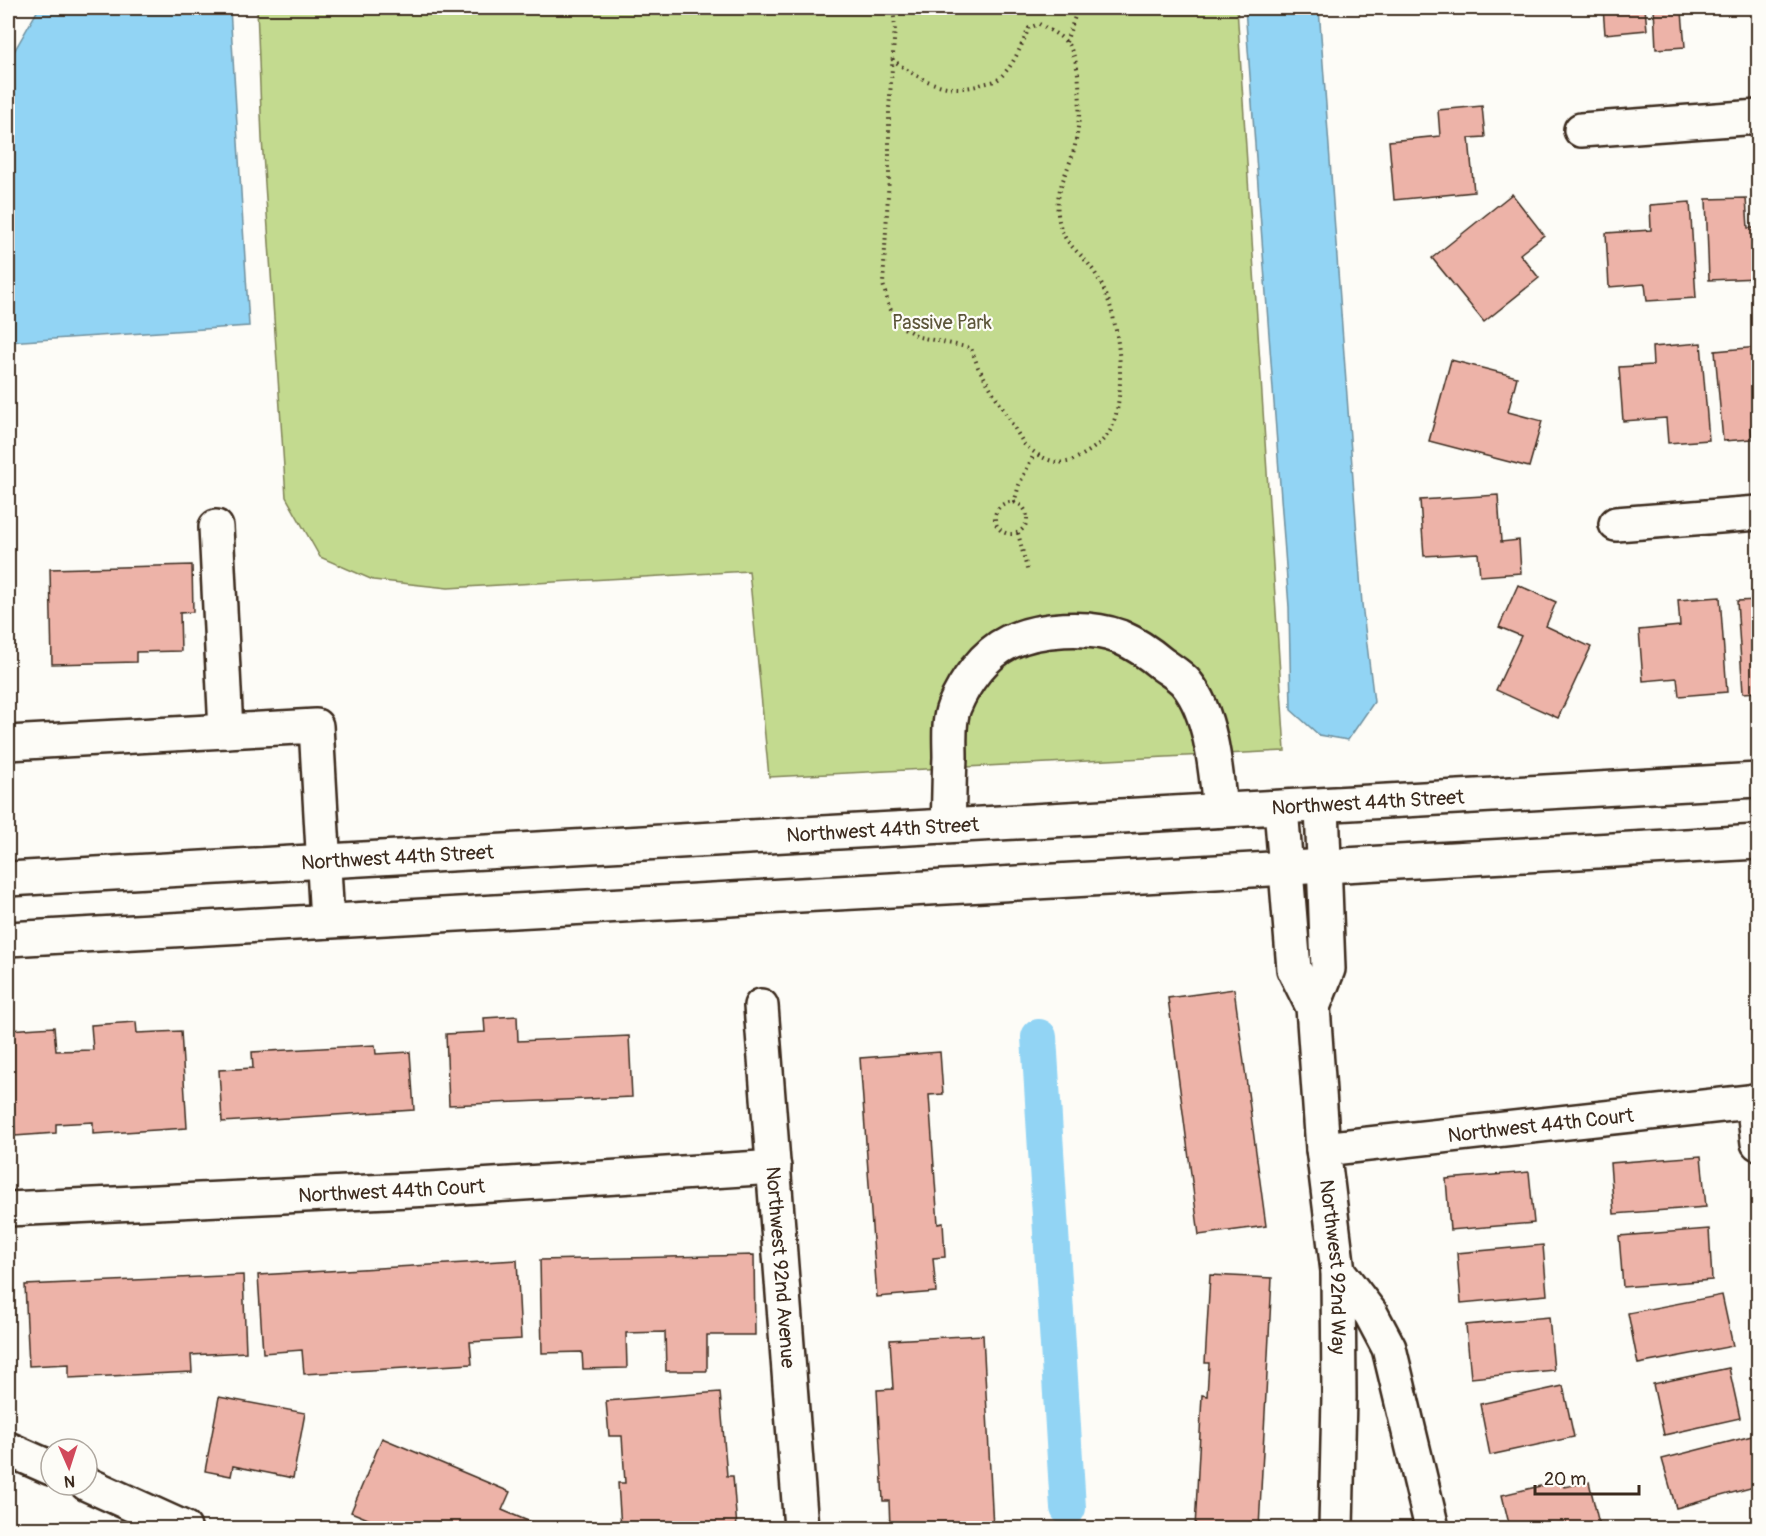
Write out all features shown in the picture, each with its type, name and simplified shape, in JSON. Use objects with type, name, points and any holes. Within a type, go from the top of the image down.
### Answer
[{"type":"street","points":[[1581,130],[1758,117]]},
{"type":"street","points":[[1616,524],[1758,513]]},
{"type":"street","points":[[216,527],[226,731]]},
{"type":"street","points":[[948,825],[952,717],[953,709],[965,684],[989,656],[1008,643],[1060,630],[1083,629],[1118,636],[1142,648],[1187,683],[1200,706],[1211,742],[1220,810]]},
{"type":"street","points":[[8,743],[316,726],[327,921]]},
{"type":"street","name":"Northwest 44th Street","points":[[8,879],[1758,780]]},
{"type":"street","name":"Northwest 92nd Way","points":[[1313,1007],[1328,969],[1322,806]]},
{"type":"street","name":"Northwest 92nd Way","points":[[1281,808],[1294,969],[1313,1007],[1323,1149],[1338,1271],[1339,1397],[1336,1528]]},
{"type":"street","points":[[8,939],[1758,842]]},
{"type":"street","name":"Northwest 92nd Avenue","points":[[761,1006],[801,1528]]},
{"type":"street","points":[[1756,1101],[1758,1143]]},
{"type":"street","name":"Northwest 44th Court","points":[[1323,1149],[1756,1101]]},
{"type":"street","name":"Northwest 44th Court","points":[[8,1209],[430,1189],[774,1167]]},
{"type":"street","points":[[1338,1271],[1371,1314],[1389,1348],[1432,1528]]},
{"type":"street","points":[[8,1449],[39,1463]]},
{"type":"street","points":[[99,1489],[184,1528]]},
{"type":"path","points":[[892,59],[930,84],[950,88],[974,88],[996,80],[1013,62],[1029,28],[1039,24],[1066,42],[1076,62],[1079,119],[1074,150],[1056,203],[1059,223],[1066,242],[1093,270],[1105,292],[1113,317],[1118,349],[1119,380],[1117,411],[1111,431],[1085,453],[1069,462],[1049,461],[1034,454],[1024,444],[978,367],[971,348],[919,337],[902,327],[889,307],[883,284],[892,59],[895,27],[893,8]]},
{"type":"path","points":[[1066,42],[1078,8]]},
{"type":"path","points":[[1014,503],[1019,485],[1034,454]]},
{"type":"path","points":[[1008,502],[1023,507],[1027,516],[1025,525],[1018,532],[1007,534],[998,528],[995,518],[999,508],[1008,502]]},
{"type":"path","points":[[1018,532],[1028,573]]},
{"type":"green space","name":"Passive Park","points":[[257,8],[1237,8],[1285,751],[769,777],[749,571],[448,588],[373,580],[320,557],[286,497],[262,139]]},
{"type":"water","points":[[39,8],[230,8],[249,326],[8,342],[8,62]]},
{"type":"water","points":[[1245,8],[1319,8],[1362,604],[1374,702],[1348,740],[1319,735],[1291,710],[1289,607]]},
{"type":"building","points":[[1603,8],[1645,8],[1647,30],[1605,34]]},
{"type":"building","points":[[1654,8],[1740,8],[1682,12],[1685,47],[1656,49]]},
{"type":"building","points":[[1752,8],[1758,8],[1758,29],[1753,29]]},
{"type":"building","points":[[1482,106],[1485,137],[1469,138],[1474,192],[1394,200],[1389,141],[1440,136],[1438,110]]},
{"type":"building","points":[[1512,194],[1544,235],[1520,254],[1539,278],[1484,322],[1432,258]]},
{"type":"building","points":[[1746,198],[1748,228],[1758,228],[1758,278],[1709,280],[1706,199]]},
{"type":"building","points":[[1690,202],[1696,298],[1647,301],[1645,284],[1609,287],[1606,233],[1651,230],[1650,205]]},
{"type":"building","points":[[1701,343],[1709,440],[1668,443],[1666,418],[1623,421],[1619,367],[1653,365],[1652,347]]},
{"type":"building","points":[[1758,347],[1758,425],[1751,426],[1752,439],[1723,441],[1715,351]]},
{"type":"building","points":[[1451,360],[1517,377],[1508,412],[1542,421],[1529,467],[1429,441]]},
{"type":"building","points":[[1498,495],[1501,542],[1519,540],[1521,573],[1480,576],[1478,553],[1424,556],[1420,500]]},
{"type":"building","points":[[192,565],[193,612],[180,613],[181,651],[136,652],[136,662],[52,664],[50,569]]},
{"type":"building","points":[[1518,585],[1556,602],[1546,626],[1591,647],[1558,718],[1496,690],[1521,636],[1499,627]]},
{"type":"building","points":[[1720,597],[1727,692],[1679,696],[1677,678],[1643,681],[1639,630],[1680,626],[1678,600]]},
{"type":"building","points":[[1758,600],[1758,692],[1743,693],[1737,601]]},
{"type":"building","points":[[1234,989],[1266,1226],[1199,1235],[1168,998]]},
{"type":"building","points":[[517,1016],[518,1041],[629,1036],[632,1097],[449,1105],[446,1034],[485,1032],[484,1018]]},
{"type":"building","points":[[136,1022],[137,1033],[181,1031],[187,1128],[93,1134],[93,1122],[56,1124],[56,1133],[15,1136],[14,1121],[8,1121],[8,1030],[54,1027],[56,1051],[93,1050],[91,1025]]},
{"type":"building","points":[[375,1045],[376,1054],[410,1052],[414,1110],[222,1122],[219,1070],[253,1068],[252,1052]]},
{"type":"building","points":[[940,1052],[943,1094],[929,1095],[938,1224],[943,1223],[945,1257],[933,1258],[936,1292],[877,1297],[860,1058]]},
{"type":"building","points":[[1701,1156],[1706,1207],[1614,1214],[1610,1163]]},
{"type":"building","points":[[1529,1172],[1534,1223],[1450,1230],[1446,1179]]},
{"type":"building","points":[[1709,1229],[1712,1280],[1623,1287],[1619,1236]]},
{"type":"building","points":[[1543,1245],[1547,1295],[1461,1303],[1457,1253]]},
{"type":"building","points":[[754,1255],[755,1335],[707,1335],[707,1371],[666,1371],[665,1332],[626,1333],[627,1368],[583,1369],[582,1352],[542,1353],[540,1260]]},
{"type":"building","points":[[517,1260],[521,1339],[470,1342],[472,1364],[304,1374],[302,1350],[263,1353],[258,1275]]},
{"type":"building","points":[[243,1275],[246,1352],[191,1355],[192,1372],[69,1378],[69,1364],[29,1366],[25,1285]]},
{"type":"building","points":[[1210,1275],[1272,1278],[1259,1528],[1195,1528],[1202,1395],[1207,1396],[1209,1363],[1205,1363]]},
{"type":"building","points":[[1722,1295],[1733,1346],[1638,1364],[1628,1313]]},
{"type":"building","points":[[1549,1317],[1554,1370],[1471,1378],[1466,1325]]},
{"type":"building","points":[[983,1335],[993,1528],[890,1528],[889,1501],[883,1501],[877,1390],[893,1389],[890,1340]]},
{"type":"building","points":[[1729,1368],[1740,1418],[1664,1435],[1653,1384]]},
{"type":"building","points":[[1563,1386],[1574,1437],[1490,1455],[1480,1404]]},
{"type":"building","points":[[720,1392],[727,1476],[733,1476],[737,1528],[621,1528],[618,1483],[625,1483],[622,1436],[609,1436],[606,1401]]},
{"type":"building","points":[[219,1397],[305,1413],[293,1478],[233,1466],[231,1476],[205,1471]]},
{"type":"building","points":[[1752,1436],[1758,1461],[1758,1486],[1676,1508],[1662,1459]]},
{"type":"building","points":[[382,1438],[510,1492],[502,1510],[535,1524],[533,1528],[390,1528],[351,1512]]},
{"type":"building","points":[[1562,1481],[1564,1487],[1589,1482],[1600,1528],[1510,1528],[1502,1495]]},
{"type":"waterway","points":[[1039,1037],[1068,1508]]}]
